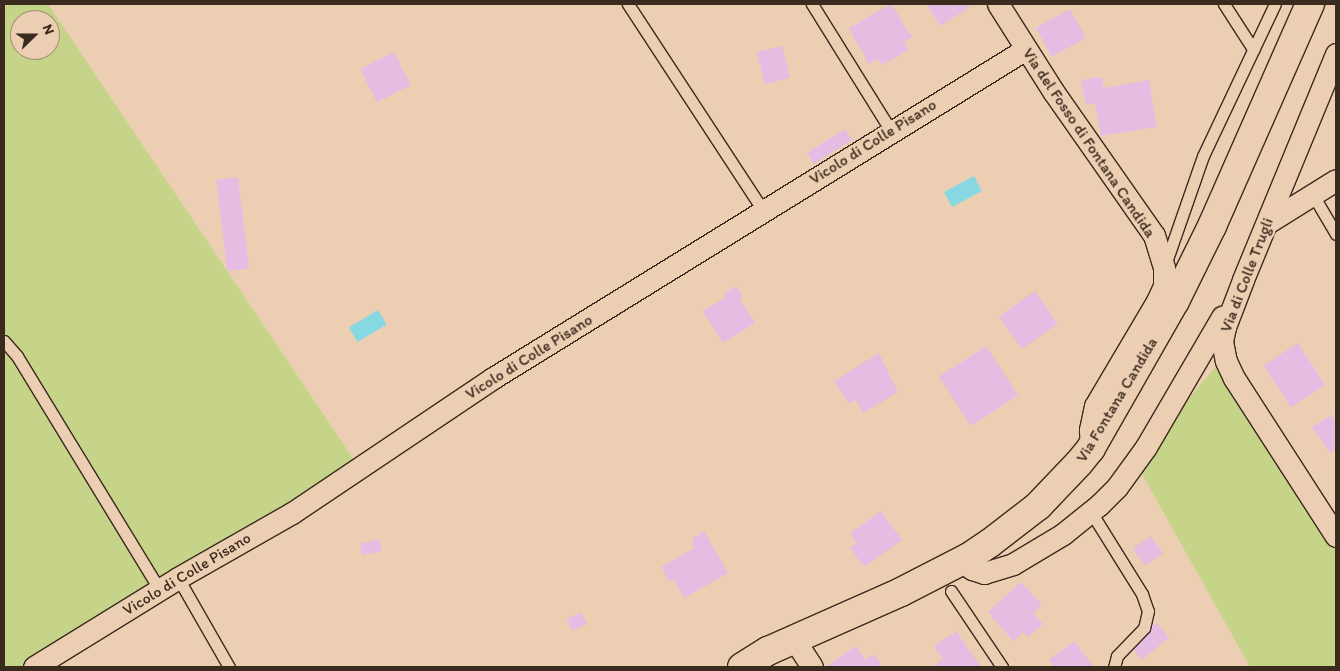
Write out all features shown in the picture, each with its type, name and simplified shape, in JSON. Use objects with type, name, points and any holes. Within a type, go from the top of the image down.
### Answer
[{"type":"main road","name":"Via Fontana Candida","points":[[742,667],[794,639],[902,592],[962,561],[990,543],[1038,506],[1064,481],[1091,448],[1175,301],[1212,226],[1310,4]]},
{"type":"street","name":"Via del Fosso di Fontana Candida","points":[[998,4],[1026,49],[1143,220],[1157,243],[1164,267],[1164,286],[1157,301],[1098,398],[1090,422],[1091,448]]},
{"type":"street","name":"Vicolo di Colle Pisano","points":[[34,667],[178,578],[292,513],[502,373],[1026,49]]},
{"type":"street","name":"Via di Colle Trugli","points":[[1336,54],[1243,280],[1223,334],[1223,348],[1226,361],[1234,378],[1336,536]]},
{"type":"street","points":[[1268,223],[1336,180]]},
{"type":"street","points":[[962,561],[972,569],[984,573],[998,570],[1040,549],[1091,512],[1117,487],[1146,447],[1178,396],[1243,280]]},
{"type":"street","points":[[794,639],[812,667]]},
{"type":"lane","points":[[628,4],[763,210]]},
{"type":"lane","points":[[812,4],[891,131]]},
{"type":"lane","points":[[1224,4],[1253,50]]},
{"type":"lane","points":[[1164,267],[1203,156],[1275,4]]},
{"type":"lane","points":[[1313,195],[1336,234]]},
{"type":"lane","points":[[4,341],[17,356],[159,590]]},
{"type":"lane","points":[[1091,512],[1142,594],[1148,612],[1144,628],[1118,656],[1114,667]]},
{"type":"lane","points":[[178,578],[229,667]]},
{"type":"lane","points":[[952,591],[1002,667]]},
{"type":"green space","points":[[4,4],[48,4],[52,10],[10,10],[10,60],[60,60],[60,22],[356,463],[25,667],[4,667]]},
{"type":"green space","points":[[1225,355],[1336,536],[1336,667],[1250,667],[1136,463]]},
{"type":"water","points":[[974,176],[982,191],[952,207],[944,192]]},
{"type":"water","points":[[378,310],[387,325],[358,342],[349,328]]},
{"type":"building","points":[[891,4],[912,37],[904,42],[909,50],[882,65],[878,59],[869,64],[849,28]]},
{"type":"building","points":[[926,4],[968,4],[970,7],[940,26]]},
{"type":"building","points":[[1070,9],[1086,38],[1052,57],[1036,28]]},
{"type":"building","points":[[782,46],[790,78],[765,84],[757,52]]},
{"type":"building","points":[[394,52],[411,85],[377,102],[360,69]]},
{"type":"building","points":[[1102,77],[1104,88],[1149,80],[1157,127],[1101,136],[1095,103],[1086,105],[1081,80]]},
{"type":"building","points":[[845,129],[852,140],[814,164],[807,153]]},
{"type":"building","points":[[238,177],[249,268],[227,271],[216,180]]},
{"type":"building","points":[[736,286],[743,297],[740,299],[755,323],[723,343],[703,311],[725,298],[723,294]]},
{"type":"building","points":[[1035,291],[1058,324],[1022,349],[999,316]]},
{"type":"building","points":[[1298,343],[1325,385],[1291,407],[1264,365]]},
{"type":"building","points":[[986,346],[1018,395],[971,426],[939,376]]},
{"type":"building","points":[[879,353],[898,392],[863,413],[856,400],[849,404],[834,381]]},
{"type":"building","points":[[1331,415],[1336,423],[1336,449],[1330,453],[1312,427]]},
{"type":"building","points":[[881,511],[902,540],[864,567],[850,548],[857,543],[850,533]]},
{"type":"building","points":[[704,531],[728,573],[684,598],[674,580],[670,582],[661,567],[694,548],[691,543],[694,542],[693,538]]},
{"type":"building","points":[[1151,536],[1163,553],[1145,566],[1133,549]]},
{"type":"building","points":[[379,539],[382,551],[362,555],[360,544]]},
{"type":"building","points":[[1021,582],[1042,605],[1033,613],[1043,624],[1028,637],[1024,632],[1013,641],[988,612]]},
{"type":"building","points":[[581,612],[587,624],[573,631],[567,619]]},
{"type":"building","points":[[1157,623],[1169,638],[1142,660],[1130,645]]},
{"type":"building","points":[[956,631],[981,667],[932,667],[943,659],[934,646]]},
{"type":"building","points":[[1074,641],[1094,667],[1054,667],[1049,660]]},
{"type":"building","points":[[856,646],[865,660],[874,654],[883,667],[830,667],[828,665]]}]
